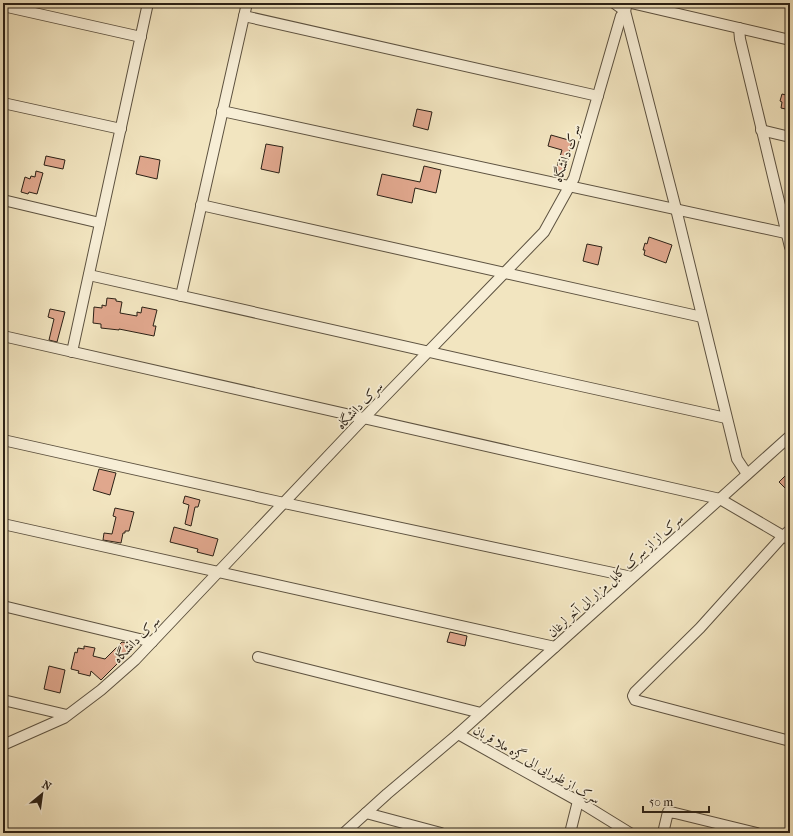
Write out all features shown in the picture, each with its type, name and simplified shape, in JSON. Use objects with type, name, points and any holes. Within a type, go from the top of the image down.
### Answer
[{"type":"street","points":[[72,352],[148,3]]},
{"type":"street","points":[[181,296],[247,3]]},
{"type":"street","points":[[614,3],[626,7],[726,418],[737,459],[748,474]]},
{"type":"street","points":[[631,3],[790,40]]},
{"type":"street","points":[[3,6],[141,37]]},
{"type":"street","name":"سرک دانشگاه","points":[[3,745],[64,718],[101,690],[135,660],[364,418],[544,232],[574,178],[621,16],[626,7]]},
{"type":"street","points":[[244,16],[598,96]]},
{"type":"street","points":[[740,28],[740,39],[761,130],[788,233],[790,247]]},
{"type":"street","points":[[3,103],[120,129]]},
{"type":"street","points":[[222,111],[788,233]]},
{"type":"street","points":[[761,130],[790,137]]},
{"type":"street","points":[[3,200],[100,223]]},
{"type":"street","points":[[201,205],[702,317]]},
{"type":"street","points":[[89,275],[726,418]]},
{"type":"street","points":[[3,336],[720,499],[788,535],[700,628],[635,692],[633,696],[635,700],[790,741]]},
{"type":"street","name":"سرک از از سرک کابل مزار الی آخر لرغان","points":[[458,734],[790,436]]},
{"type":"street","points":[[3,440],[284,503],[632,577]]},
{"type":"street","points":[[3,524],[555,647]]},
{"type":"street","points":[[3,606],[152,642]]},
{"type":"street","points":[[258,657],[481,713]]},
{"type":"street","points":[[3,700],[67,715]]},
{"type":"street","name":"سرک از ظورایی الی گزه ملا قربان","points":[[344,833],[387,794],[458,734],[578,801],[630,833]]},
{"type":"street","points":[[570,833],[578,801]]},
{"type":"street","points":[[663,833],[668,812],[675,812],[757,833]]},
{"type":"street","points":[[366,813],[441,833]]},
{"type":"building","points":[[782,94],[790,96],[790,110],[781,108],[782,102],[780,101]]},
{"type":"building","points":[[417,109],[432,112],[428,130],[413,126]]},
{"type":"building","points":[[551,135],[572,141],[563,178],[554,176],[562,150],[548,146]]},
{"type":"building","points":[[266,144],[283,147],[279,173],[261,169]]},
{"type":"building","points":[[46,156],[65,160],[63,169],[44,165]]},
{"type":"building","points":[[140,156],[160,160],[157,179],[136,174]]},
{"type":"building","points":[[424,166],[441,170],[436,193],[415,188],[412,203],[377,195],[382,174],[420,182]]},
{"type":"building","points":[[36,171],[43,173],[37,194],[21,192],[25,177],[30,179],[31,176],[35,177]]},
{"type":"building","points":[[649,237],[672,245],[666,263],[644,255],[645,250],[643,250]]},
{"type":"building","points":[[587,244],[602,247],[598,265],[583,261]]},
{"type":"building","points":[[107,298],[116,299],[116,301],[122,302],[120,313],[137,316],[137,312],[141,313],[142,307],[157,310],[153,326],[156,326],[154,336],[119,329],[101,328],[101,324],[93,323],[94,307],[102,308],[102,305],[106,306]]},
{"type":"building","points":[[50,309],[65,312],[57,342],[49,340],[54,319],[48,317]]},
{"type":"building","points":[[99,469],[116,473],[110,495],[93,490]]},
{"type":"building","points":[[790,471],[790,493],[779,482]]},
{"type":"building","points":[[185,496],[200,500],[198,507],[195,507],[191,526],[185,524],[189,505],[183,503]]},
{"type":"building","points":[[115,508],[134,512],[129,531],[125,531],[125,533],[123,533],[121,543],[103,540],[104,533],[112,534],[116,517],[113,516]]},
{"type":"building","points":[[174,527],[218,539],[213,556],[197,552],[198,549],[170,542]]},
{"type":"building","points":[[450,632],[467,636],[465,646],[447,642]]},
{"type":"building","points":[[122,642],[132,644],[133,648],[101,680],[91,671],[90,676],[78,673],[79,671],[71,669],[75,652],[77,653],[78,648],[84,649],[84,646],[95,648],[93,656],[105,659]]},
{"type":"building","points":[[49,666],[65,670],[60,693],[44,689]]}]
